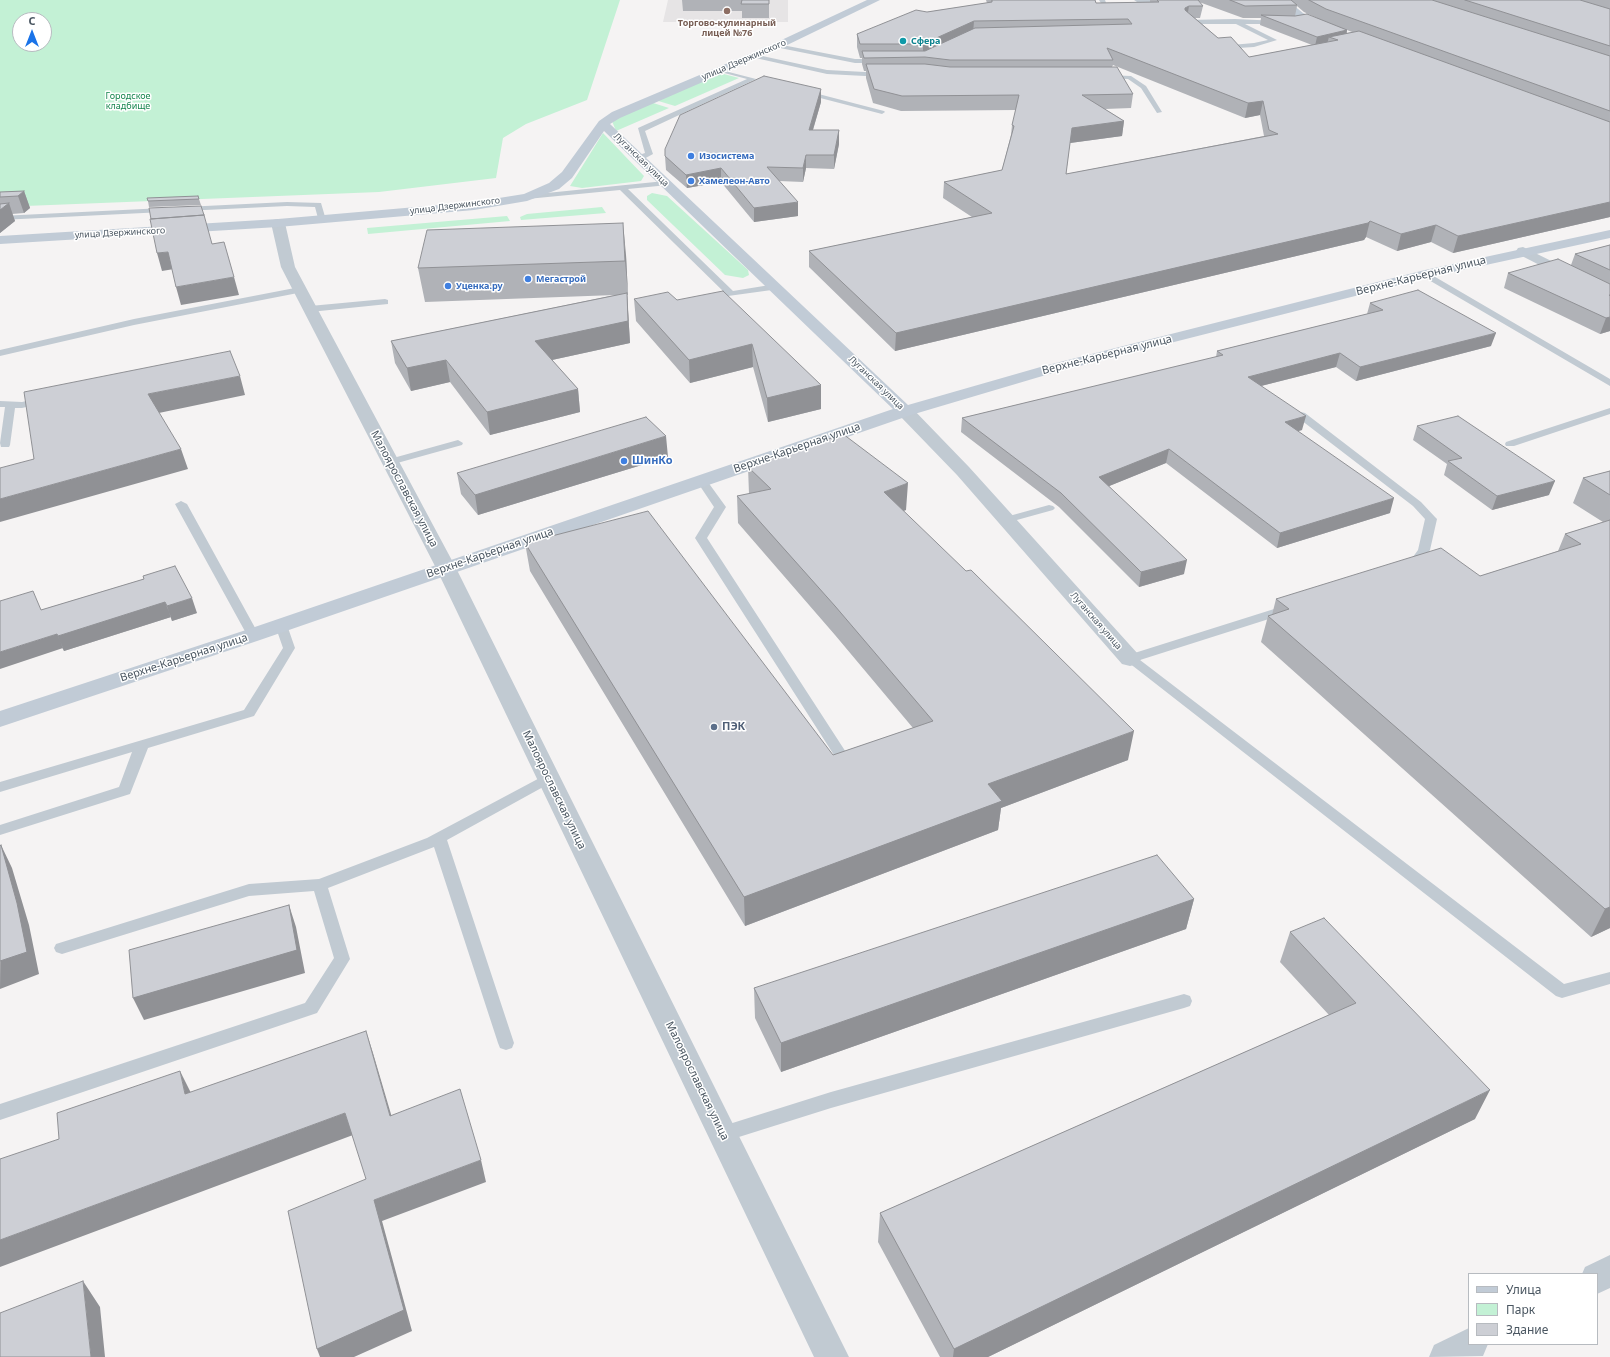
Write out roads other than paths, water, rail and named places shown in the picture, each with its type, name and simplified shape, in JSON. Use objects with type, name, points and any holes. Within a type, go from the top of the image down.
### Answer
[{"type":"street","name":"улица Дзержинского","points":[[0,240],[322,220],[474,206],[527,197],[554,186],[567,175],[603,124],[616,115],[777,46],[875,0]]},
{"type":"street","points":[[1281,0],[1292,10],[1308,20],[1340,32]]},
{"type":"street","name":"Луганская улица","points":[[603,124],[905,410],[963,471],[1130,659]]},
{"type":"street","name":"Малоярославская улица","points":[[278,223],[288,267],[446,568],[832,1357]]},
{"type":"street","name":"Верхне-Карьерная улица","points":[[0,719],[253,635],[905,410],[1058,367],[1425,274],[1523,251],[1610,234]]},
{"type":"street","points":[[1523,251],[1610,296]]},
{"type":"street","points":[[1598,1277],[1610,1271]]},
{"type":"street","points":[[1446,1357],[1469,1345]]},
{"type":"lane","points":[[1102,0],[1106,8]]},
{"type":"lane","points":[[1137,0],[1156,0]]},
{"type":"lane","points":[[1293,22],[1308,20]]},
{"type":"lane","points":[[1199,32],[1187,22],[1286,22]]},
{"type":"lane","points":[[1217,48],[1254,45],[1274,40],[1234,22]]},
{"type":"lane","points":[[777,46],[855,61],[885,61]]},
{"type":"lane","points":[[753,56],[827,72],[858,75],[895,74]]},
{"type":"lane","points":[[639,158],[649,154],[641,130],[756,80],[719,70]]},
{"type":"lane","points":[[1098,77],[1129,77],[1144,87],[1158,112]]},
{"type":"lane","points":[[792,89],[882,112]]},
{"type":"lane","points":[[527,197],[664,183]]},
{"type":"lane","points":[[622,188],[731,294],[776,287]]},
{"type":"lane","points":[[0,218],[287,204],[318,205],[322,220]]},
{"type":"lane","points":[[1425,274],[1610,383]]},
{"type":"lane","points":[[0,354],[134,322],[300,290]]},
{"type":"lane","points":[[310,309],[384,302]]},
{"type":"lane","points":[[5,445],[5,404],[22,405],[52,399]]},
{"type":"lane","points":[[1510,444],[1610,411]]},
{"type":"lane","points":[[1301,415],[1417,504],[1431,519],[1424,550],[1412,568],[1397,573]]},
{"type":"lane","points":[[390,462],[458,443]]},
{"type":"lane","points":[[702,480],[720,507],[701,538],[846,763]]},
{"type":"lane","points":[[181,504],[253,635]]},
{"type":"lane","points":[[1006,520],[1049,508]]},
{"type":"lane","points":[[1130,659],[1301,604]]},
{"type":"lane","points":[[0,787],[249,713],[289,648],[282,625]]},
{"type":"lane","points":[[1130,659],[1562,991],[1610,978]]},
{"type":"lane","points":[[0,830],[125,790],[142,745]]},
{"type":"lane","points":[[62,948],[249,890],[320,885],[439,838],[549,778]]},
{"type":"lane","points":[[439,838],[506,1043]]},
{"type":"lane","points":[[0,1112],[310,1008],[342,959],[320,885]]},
{"type":"lane","points":[[723,1134],[831,1100],[1184,1001]]},
{"type":"place","name":"Торгово-кулинарный лицей №76","points":[[727,11]]},
{"type":"place","name":"Сфера","points":[[903,41]]},
{"type":"place","name":"Изосистема","points":[[691,156]]},
{"type":"place","name":"Хамелеон-Авто","points":[[691,181]]},
{"type":"place","name":"Мегастрой","points":[[528,279]]},
{"type":"place","name":"Уценка.ру","points":[[448,286]]},
{"type":"place","name":"ШинКо","points":[[624,461]]},
{"type":"place","name":"ПЭК","points":[[714,727]]},
{"type":"park label","name":"Городское кладбище","points":[[128,102]]}]
